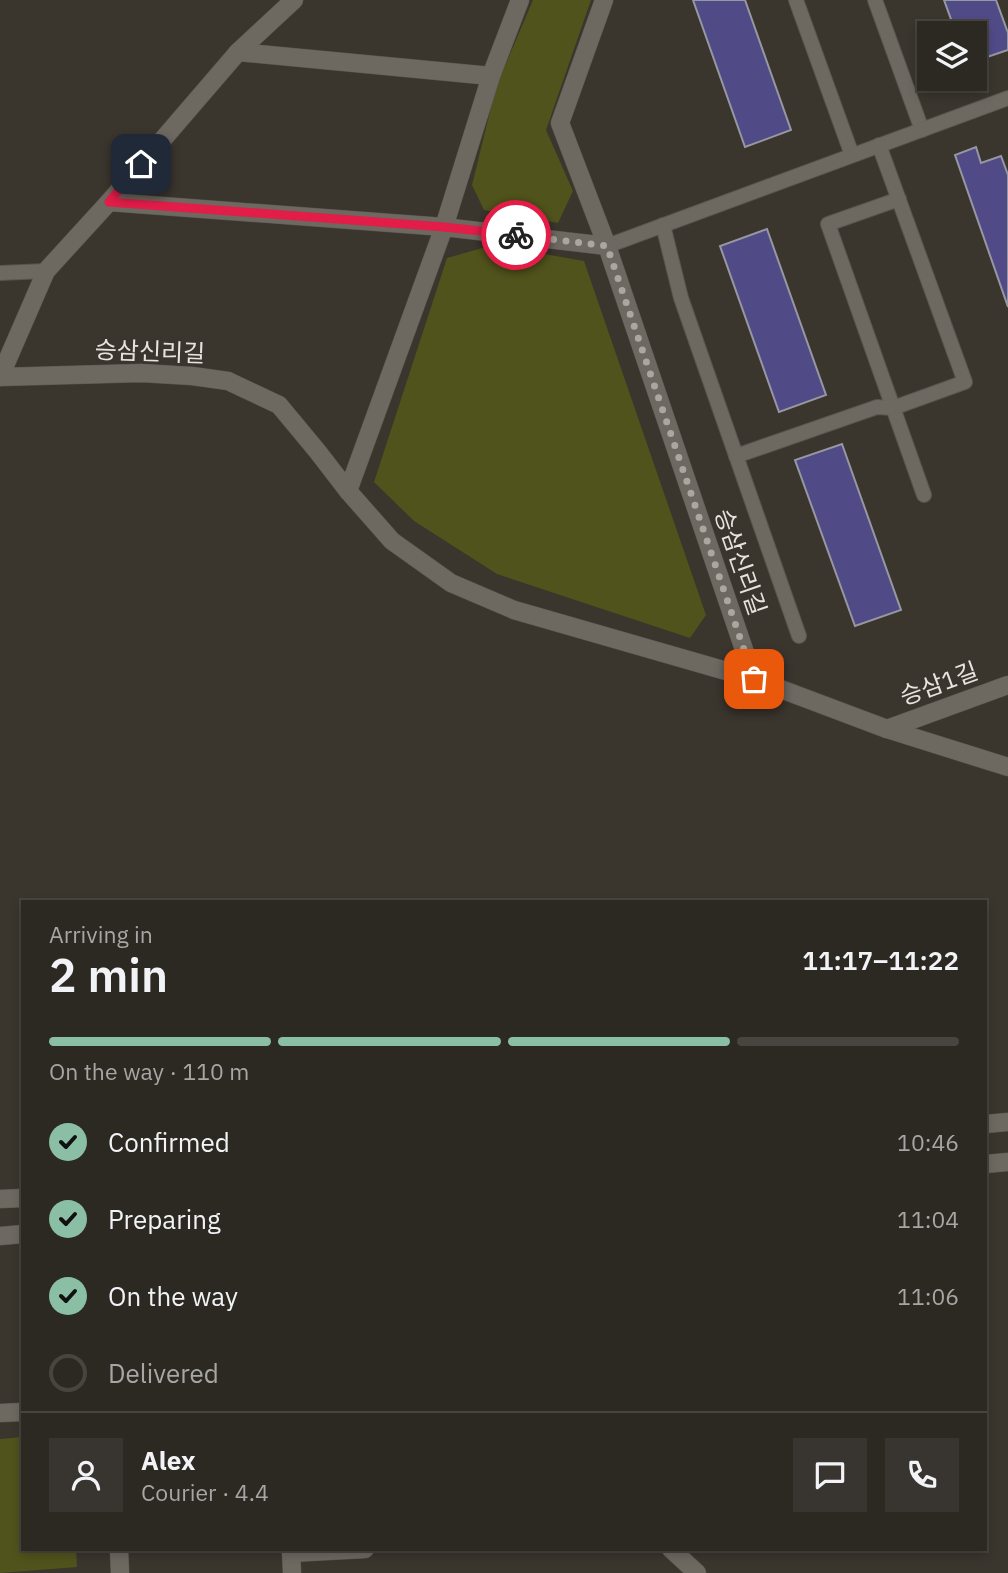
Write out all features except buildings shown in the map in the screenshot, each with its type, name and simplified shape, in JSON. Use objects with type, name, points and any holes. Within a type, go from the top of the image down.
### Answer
[{"type":"street","name":"승삼신리길","points":[[294,0],[238,52],[46,271],[0,377],[141,373],[228,381],[279,405],[392,541],[451,583],[514,610],[754,679]]},
{"type":"street","points":[[348,491],[444,227],[491,76],[520,0]]},
{"type":"street","name":"승삼신리길","points":[[604,0],[560,123],[607,246],[754,679]]},
{"type":"street","points":[[238,52],[491,76]]},
{"type":"street","points":[[109,202],[444,227],[607,246]]},
{"type":"street","points":[[754,679],[887,729],[1008,767]]},
{"type":"street","name":"승삼1길","points":[[887,729],[1008,685]]},
{"type":"street","points":[[987,1124],[1008,1122]]},
{"type":"street","points":[[987,1164],[1008,1162]]},
{"type":"street","points":[[0,1199],[21,1198]]},
{"type":"street","points":[[0,1236],[21,1234]]},
{"type":"street","points":[[0,1413],[21,1412]]},
{"type":"street","points":[[119,1551],[120,1573]]},
{"type":"street","points":[[291,1551],[292,1573]]},
{"type":"street","points":[[673,1551],[697,1573]]},
{"type":"lane","points":[[796,0],[852,155]]},
{"type":"lane","points":[[875,0],[922,130]]},
{"type":"lane","points":[[607,246],[1008,98]]},
{"type":"lane","points":[[736,456],[877,407],[893,408],[965,382],[879,145]]},
{"type":"lane","points":[[899,199],[828,224],[924,495]]},
{"type":"lane","points":[[663,225],[681,298],[799,636]]},
{"type":"lane","points":[[0,273],[46,271]]},
{"type":"green space","points":[[533,0],[591,0],[546,130],[573,191],[558,223],[484,210],[472,185],[496,87]]},
{"type":"green space","points":[[493,245],[584,261],[706,615],[690,638],[497,574],[414,521],[374,482],[447,258]]},
{"type":"green space","points":[[21,1437],[21,1551],[76,1551],[77,1567],[0,1573],[0,1439]]},
{"type":"way so far","points":[[516,235],[607,246],[754,679]]},
{"type":"route","points":[[141,164],[109,202],[444,227],[516,235]]}]
